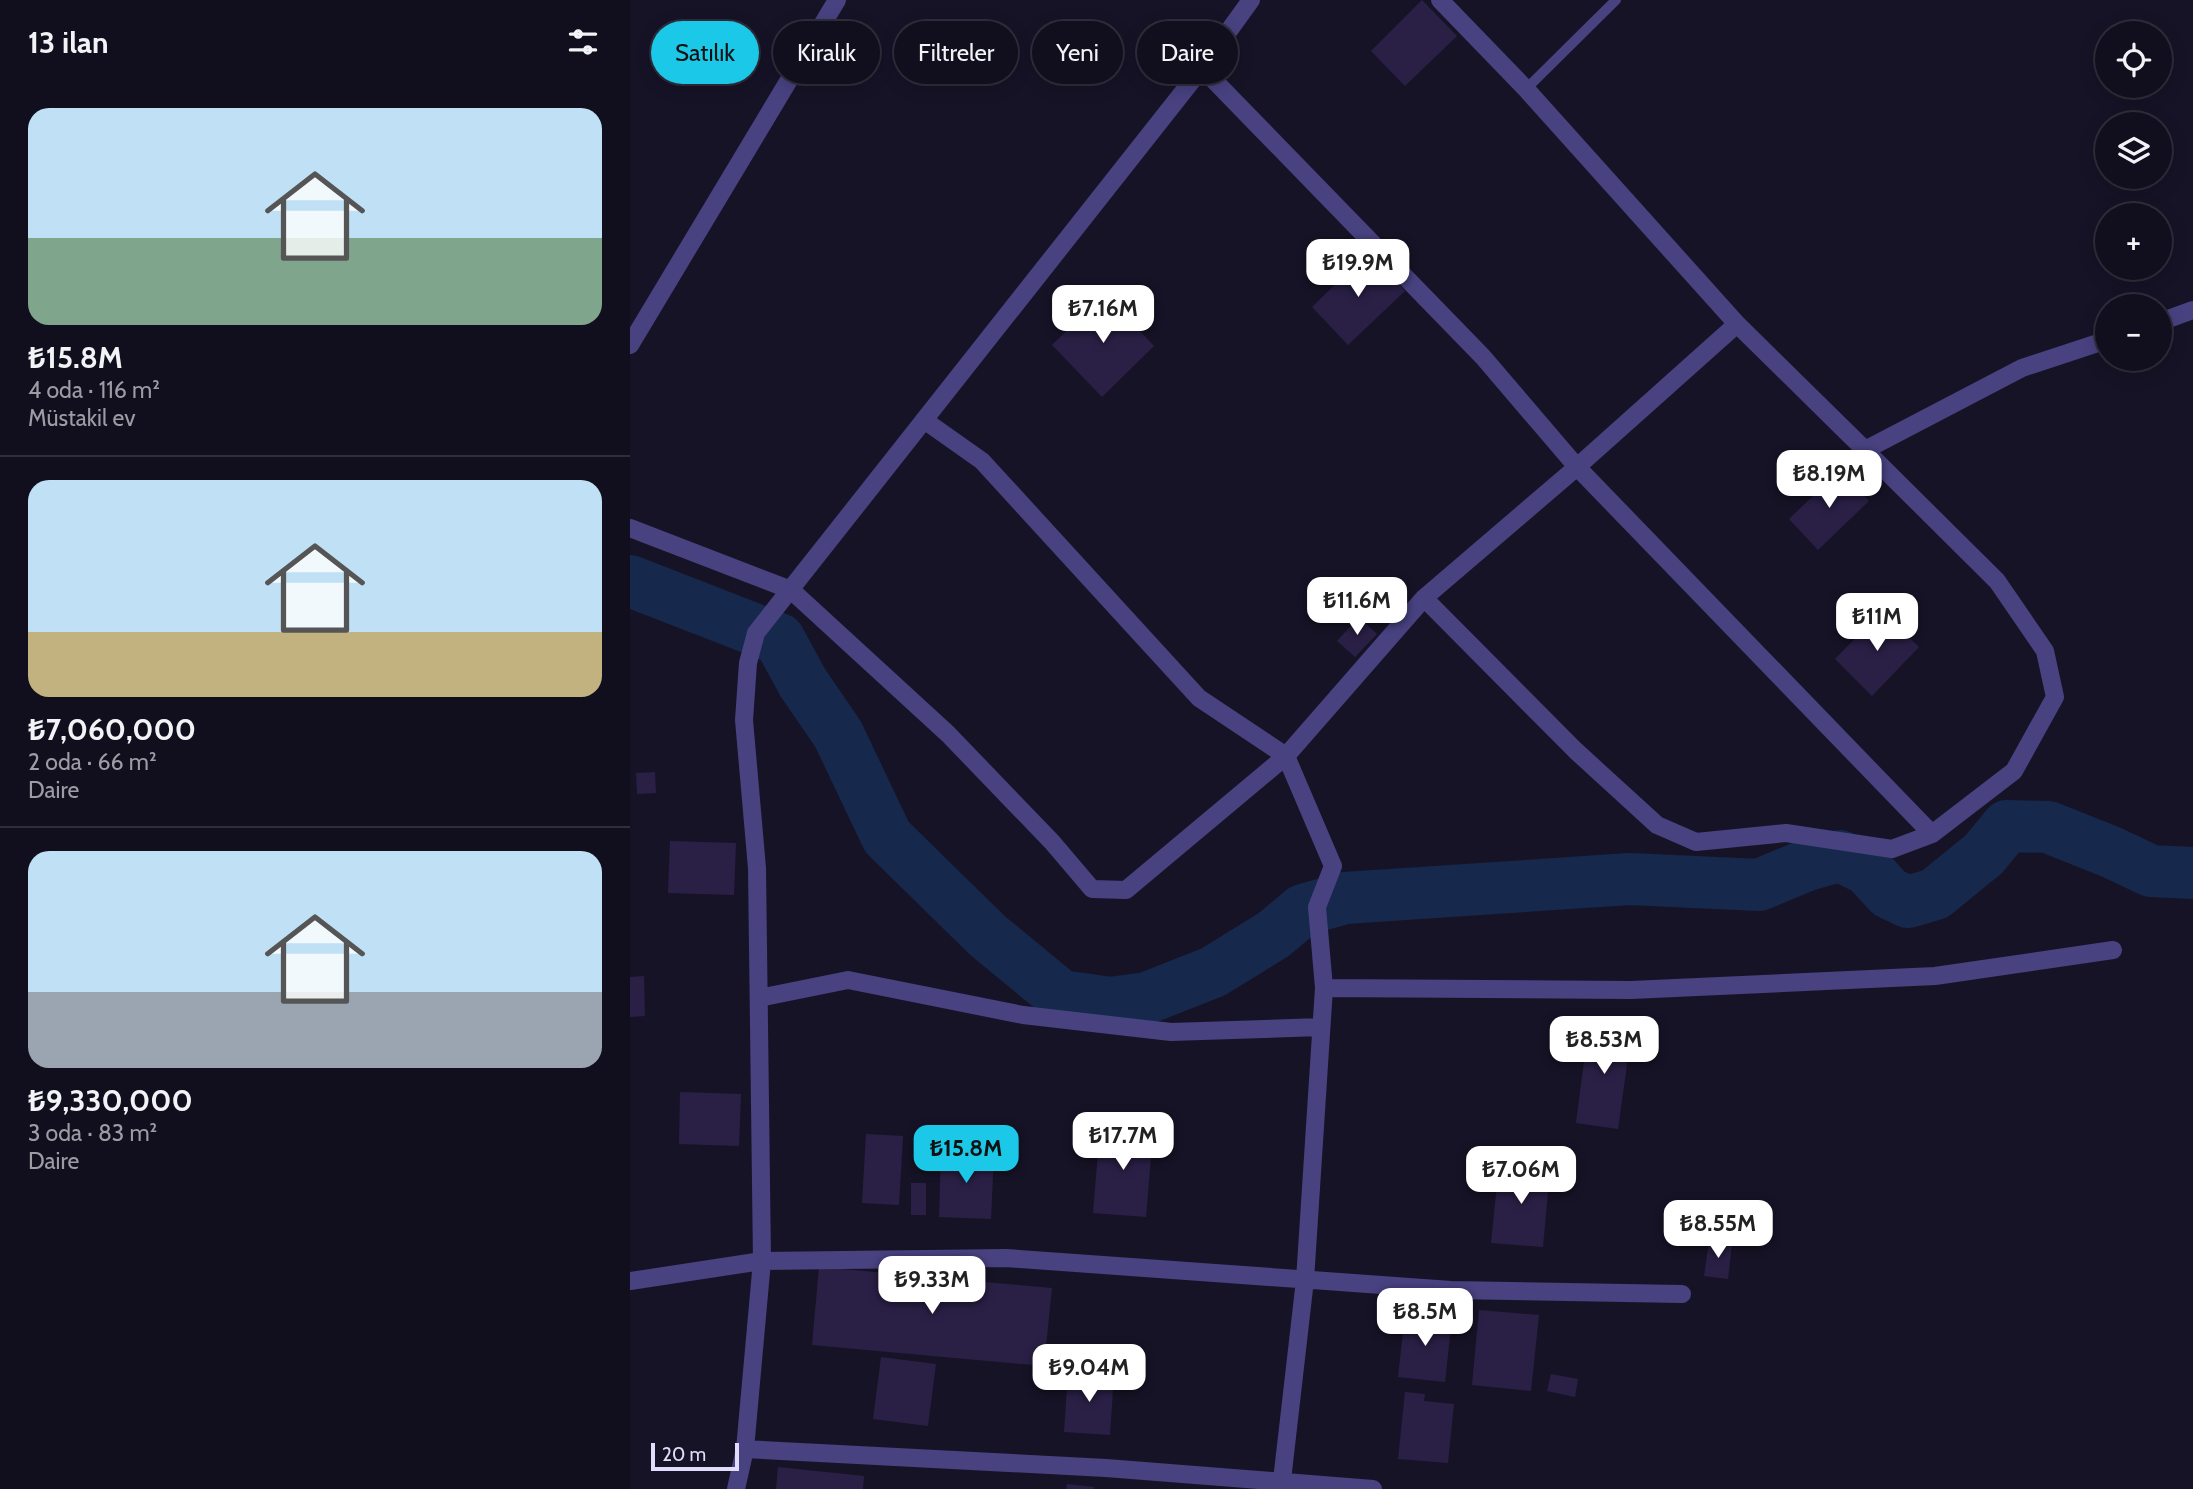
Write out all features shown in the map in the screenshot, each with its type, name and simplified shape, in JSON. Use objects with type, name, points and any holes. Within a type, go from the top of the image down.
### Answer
[{"type":"street","points":[[630,345],[837,0]]},
{"type":"street","points":[[1236,21],[1251,0]]},
{"type":"street","points":[[1424,598],[1576,751],[1657,825],[1696,842],[1786,833],[1892,849],[1932,834],[2014,771],[2055,697],[2045,651],[1997,581],[1737,324],[1526,89],[1440,0]]},
{"type":"street","points":[[736,1489],[745,1449],[762,1261],[757,868],[744,720],[748,663],[756,634],[1189,84]]},
{"type":"street","points":[[1218,84],[1483,356],[1577,467],[1932,834]]},
{"type":"street","points":[[2172,318],[2193,310]]},
{"type":"street","points":[[630,528],[791,590],[948,734],[1052,842],[1092,889],[1126,890],[1286,756],[1424,598],[1577,467],[1737,324]]},
{"type":"street","points":[[1865,450],[2022,369],[2095,344]]},
{"type":"street","points":[[924,420],[982,461],[1199,698],[1286,756],[1333,866],[1317,907],[1324,988],[1305,1280],[1281,1485]]},
{"type":"street","points":[[1324,988],[1630,990],[1894,978],[1935,976],[2113,950]]},
{"type":"street","points":[[759,998],[848,980],[1023,1014],[1171,1032],[1321,1027]]},
{"type":"street","points":[[630,1281],[762,1261],[1006,1258],[1451,1290],[1682,1294]]},
{"type":"street","points":[[745,1449],[1106,1468],[1281,1485],[1373,1489]]},
{"type":"lane","points":[[1526,89],[1616,0]]},
{"type":"building","points":[[1422,0],[1457,36],[1405,86],[1371,51]]},
{"type":"building","points":[[1368,252],[1405,291],[1348,345],[1312,307]]},
{"type":"building","points":[[1105,294],[1154,346],[1102,397],[1052,345]]},
{"type":"building","points":[[1840,470],[1869,501],[1818,550],[1789,519]]},
{"type":"building","points":[[1882,611],[1919,647],[1872,696],[1835,659]]},
{"type":"building","points":[[1359,617],[1377,634],[1355,657],[1337,641]]},
{"type":"building","points":[[655,772],[656,793],[637,794],[636,773]]},
{"type":"building","points":[[670,841],[736,843],[734,895],[668,893]]},
{"type":"building","points":[[644,976],[645,1016],[630,1017],[630,977]]},
{"type":"building","points":[[1589,1023],[1632,1029],[1618,1129],[1576,1123]]},
{"type":"building","points":[[680,1092],[741,1094],[739,1146],[679,1144]]},
{"type":"building","points":[[1100,1128],[1153,1132],[1146,1217],[1093,1213]]},
{"type":"building","points":[[866,1134],[903,1136],[899,1205],[862,1203]]},
{"type":"building","points":[[941,1152],[994,1154],[991,1219],[939,1217]]},
{"type":"building","points":[[1499,1165],[1550,1170],[1543,1247],[1491,1243]]},
{"type":"building","points":[[911,1183],[926,1183],[926,1215],[911,1215]]},
{"type":"building","points":[[1709,1241],[1732,1244],[1728,1279],[1704,1276]]},
{"type":"building","points":[[819,1267],[1052,1288],[1044,1366],[812,1345]]},
{"type":"building","points":[[1479,1310],[1539,1315],[1531,1391],[1472,1385]]},
{"type":"building","points":[[1405,1314],[1452,1318],[1445,1382],[1398,1377]]},
{"type":"building","points":[[881,1357],[936,1364],[928,1426],[873,1419]]},
{"type":"building","points":[[1068,1372],[1114,1375],[1110,1435],[1064,1432]]},
{"type":"building","points":[[1551,1374],[1578,1379],[1575,1397],[1547,1391]]},
{"type":"building","points":[[1405,1392],[1425,1394],[1424,1401],[1454,1404],[1448,1463],[1398,1459]]},
{"type":"building","points":[[778,1467],[864,1476],[863,1489],[776,1489]]},
{"type":"building","points":[[1067,1484],[1094,1487],[1094,1489],[1066,1489]]},
{"type":"waterway","points":[[630,581],[779,639],[803,683],[838,734],[887,837],[988,936],[1061,996],[1110,1003],[1147,998],[1213,972],[1273,935],[1303,910],[1345,898],[1630,879],[1759,885],[1807,865],[1840,856],[1867,869],[1889,893],[1908,902],[1935,894],[1984,854],[2007,826],[2048,827],[2151,871],[2193,873]]}]
